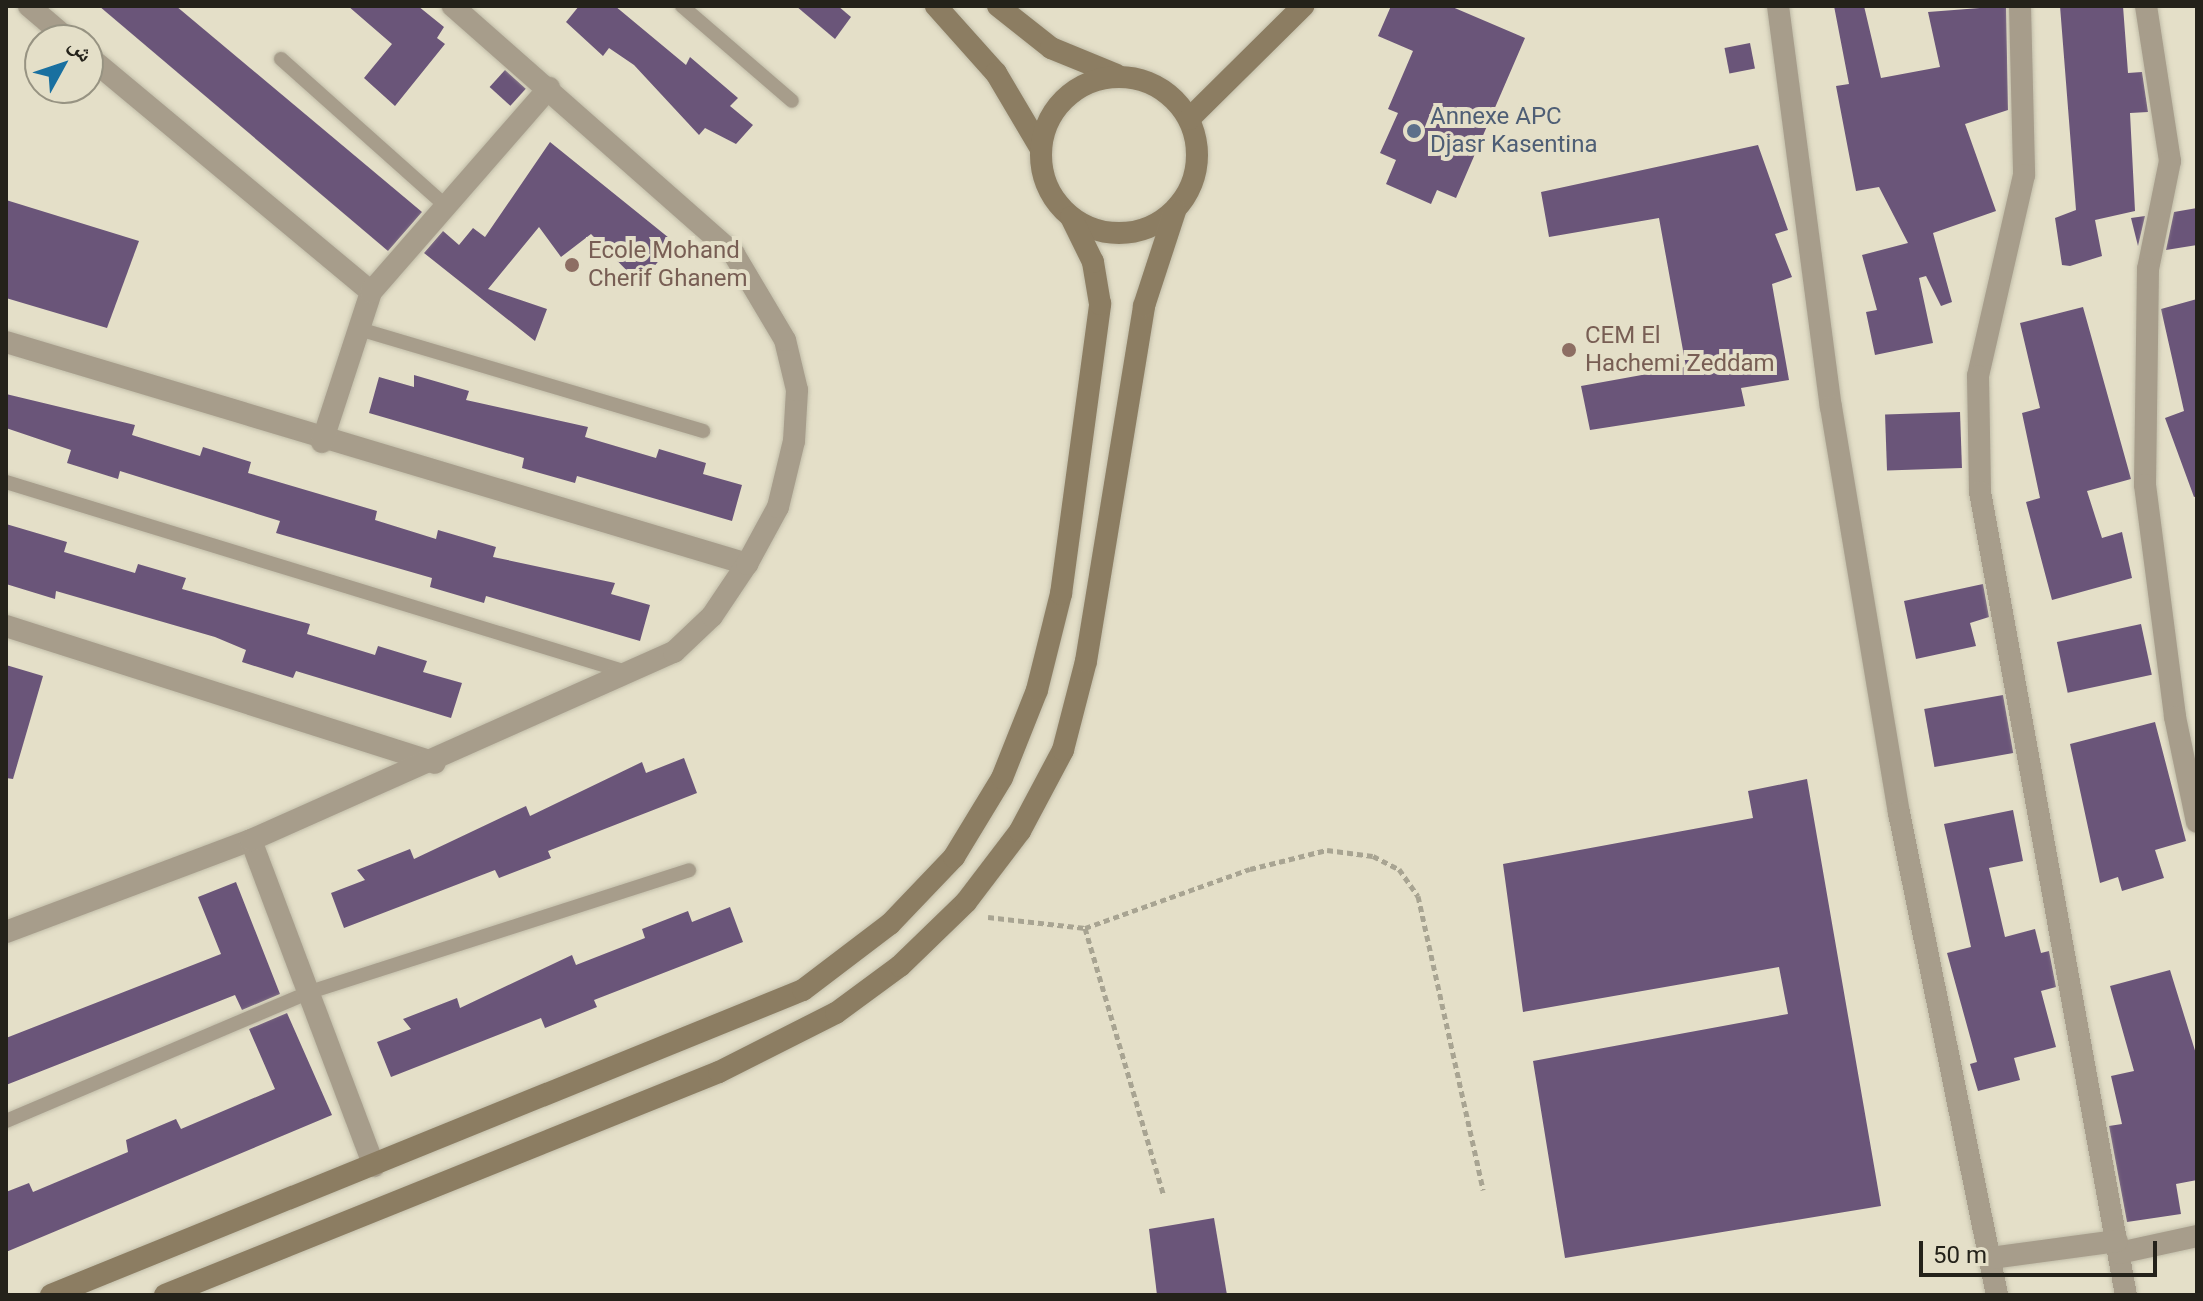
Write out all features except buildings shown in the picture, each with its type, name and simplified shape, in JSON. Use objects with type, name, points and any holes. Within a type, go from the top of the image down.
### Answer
[{"type":"main road","points":[[51,1295],[803,990],[890,924],[954,857],[1008,764],[1037,690],[1061,594],[1100,304],[1093,262],[1071,217],[1053,198],[1041,149],[996,73],[936,6]]},
{"type":"main road","points":[[165,1295],[719,1072],[836,1013],[900,966],[955,913],[1020,831],[1063,750],[1086,661],[1144,306],[1175,211],[1197,168],[1189,119],[1161,89],[1051,48],[998,6]]},
{"type":"main road","points":[[1189,119],[1303,6]]},
{"type":"main road","points":[[1041,149],[1059,105],[1098,80],[1122,77]]},
{"type":"main road","points":[[1071,217],[1124,234],[1175,211]]},
{"type":"street","points":[[29,6],[50,24]]},
{"type":"street","points":[[6,932],[251,840],[435,763],[674,652],[712,616],[747,564],[778,507],[794,441],[797,390],[785,340],[734,254],[453,6]]},
{"type":"street","points":[[1778,6],[1831,407],[1899,813],[1997,1295]]},
{"type":"street","points":[[2020,6],[2024,175],[1978,376],[1980,492],[2126,1295]]},
{"type":"street","points":[[2146,6],[2170,161],[2148,269],[2145,485],[2175,717],[2197,822]]},
{"type":"street","points":[[104,69],[371,292]]},
{"type":"street","points":[[322,442],[371,292],[549,88]]},
{"type":"street","points":[[6,342],[322,442],[747,564]]},
{"type":"street","points":[[6,626],[435,763]]},
{"type":"street","points":[[251,840],[313,991],[374,1166]]},
{"type":"street","points":[[1991,1258],[2118,1247],[2197,1236]]},
{"type":"lane","points":[[682,6],[792,101]]},
{"type":"lane","points":[[281,59],[446,206]]},
{"type":"lane","points":[[359,329],[703,431]]},
{"type":"lane","points":[[6,482],[630,673]]},
{"type":"lane","points":[[6,1121],[313,991],[689,870]]},
{"type":"path","points":[[955,913],[1085,928],[1250,869],[1327,850],[1373,856],[1399,869],[1418,896],[1483,1190]]},
{"type":"path","points":[[1085,928],[1164,1196]]},
{"type":"place","name":"Annexe APC Djasr Kasentina","points":[[1414,131]]},
{"type":"place","name":"Ecole Mohand Cherif Ghanem","points":[[572,265]]},
{"type":"place","name":"CEM El Hachemi Zeddam","points":[[1569,350]]}]
